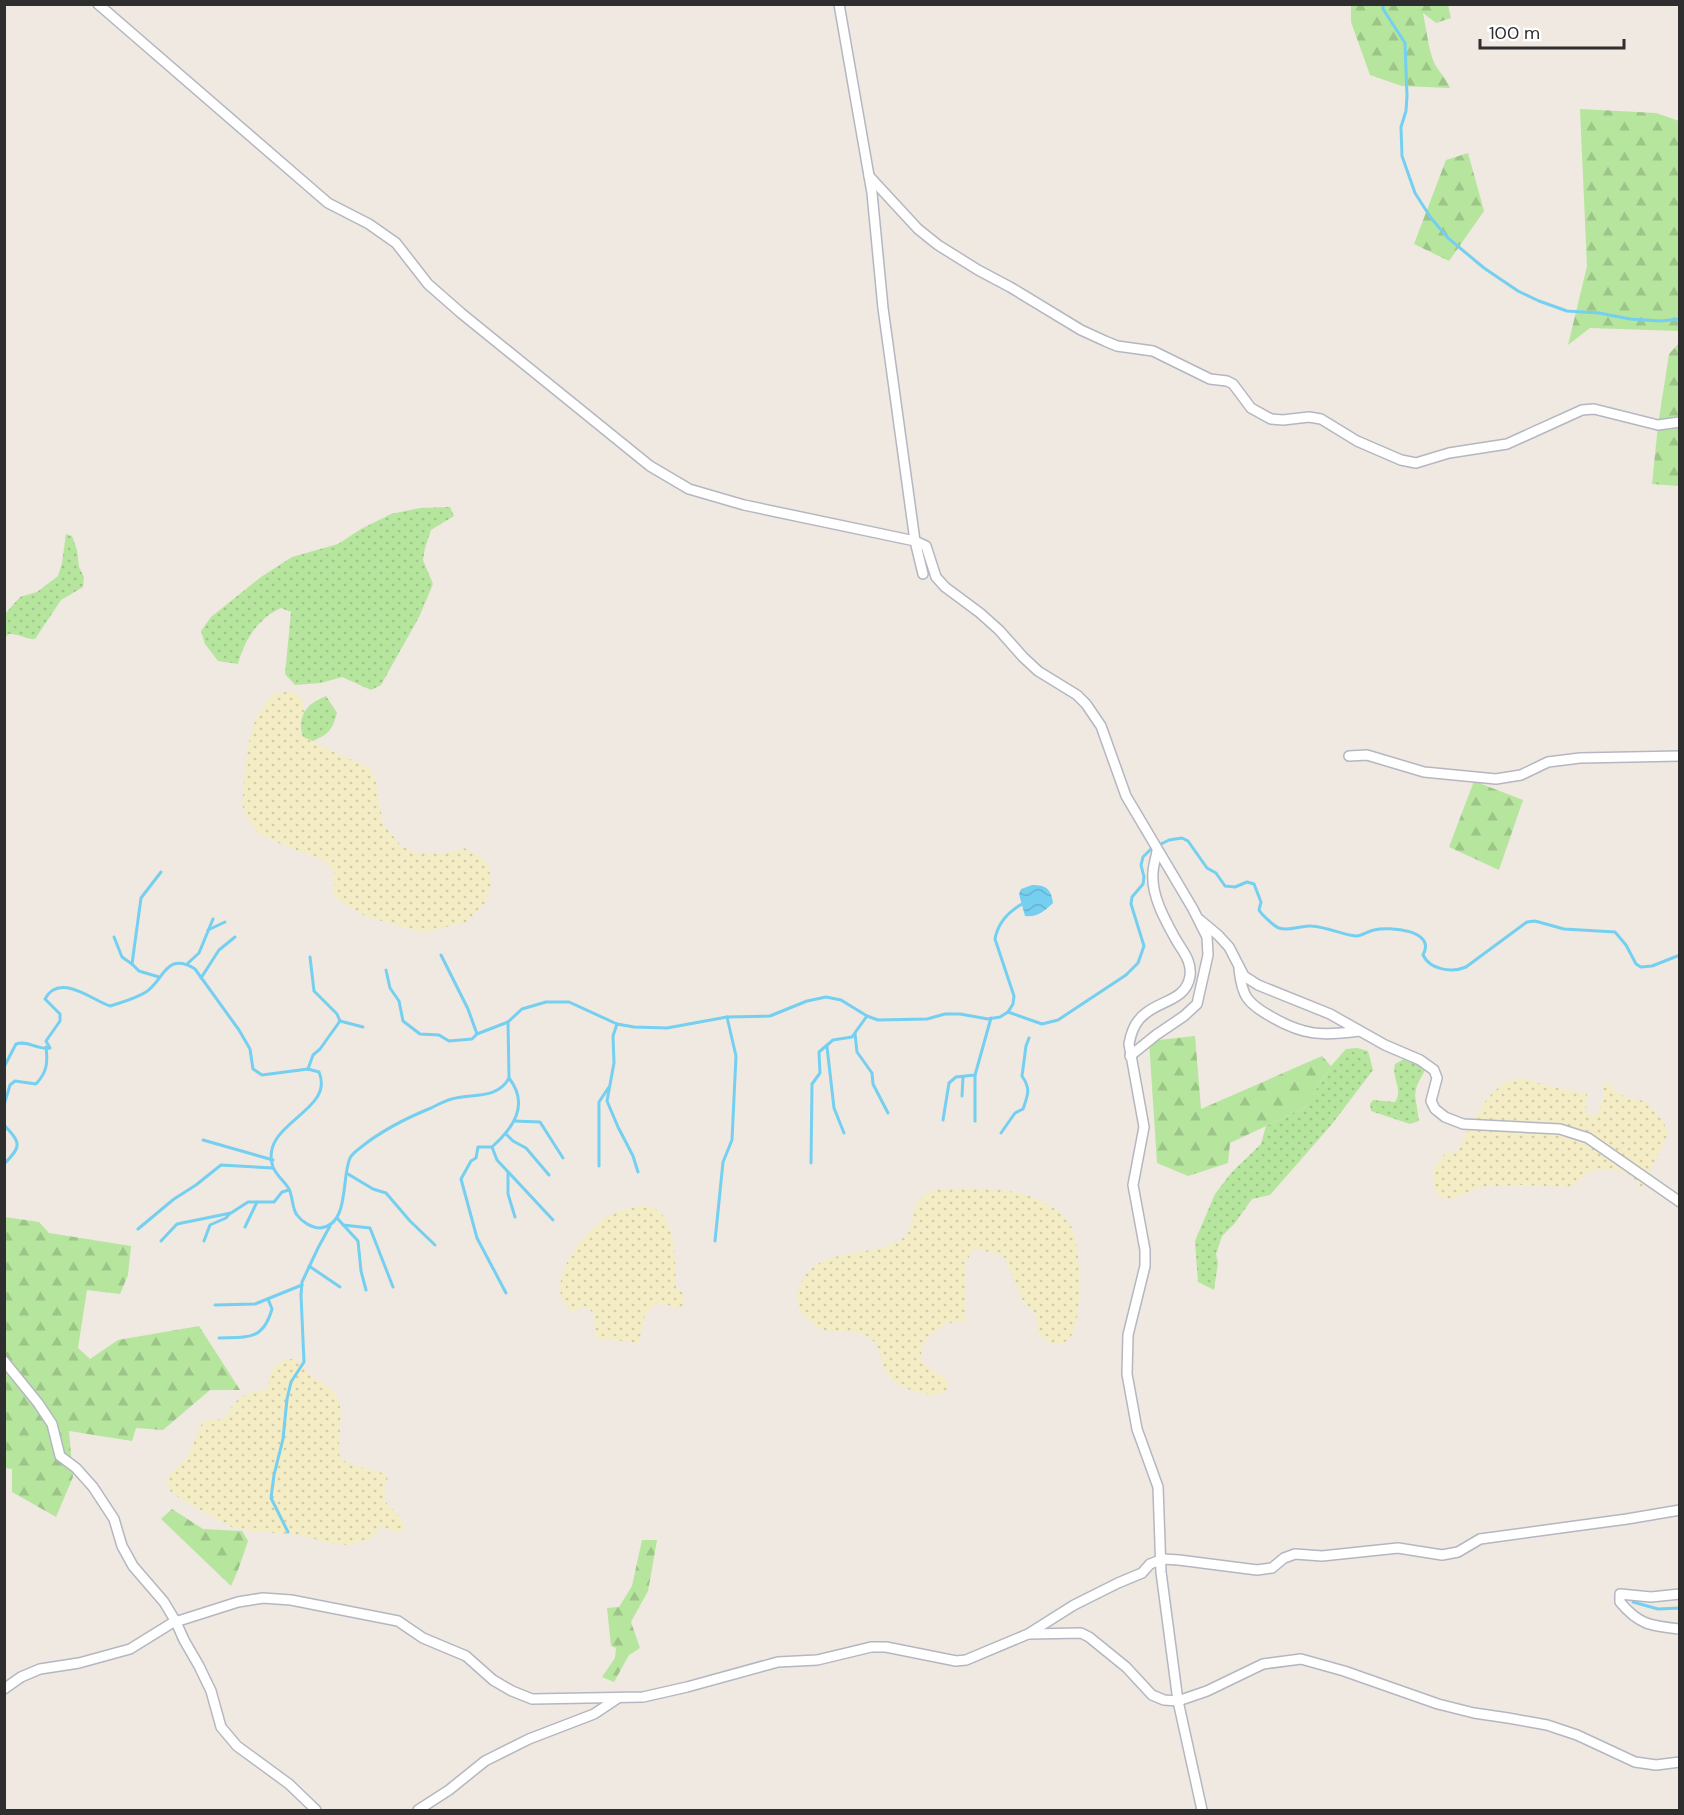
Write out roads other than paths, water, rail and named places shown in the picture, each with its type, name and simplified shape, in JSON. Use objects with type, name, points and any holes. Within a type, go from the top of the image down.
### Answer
[{"type":"street","points":[[98,4],[328,203],[369,224],[396,243],[428,284],[461,313],[650,466],[689,489],[744,505],[915,541],[926,546],[936,577],[945,588],[980,613],[1038,670],[1077,695],[1086,704],[1101,726],[1126,796],[1207,937],[1208,955],[1197,1004],[1130,1056]]},
{"type":"street","points":[[839,4],[872,193],[883,308],[915,541],[923,574]]},
{"type":"street","points":[[869,176],[918,229],[938,245],[1081,330],[1117,345],[1153,351],[1210,379],[1227,381],[1233,384],[1251,408],[1271,419],[1309,417],[1321,419],[1357,441],[1401,460],[1416,463],[1449,453],[1507,444],[1582,410],[1594,409],[1658,425],[1680,422]]},
{"type":"street","points":[[1349,756],[1367,755],[1424,772],[1496,779],[1521,775],[1548,762],[1580,758],[1680,756]]},
{"type":"street","points":[[1157,851],[1153,872],[1155,892],[1164,918],[1188,959],[1190,977],[1178,996],[1147,1012],[1140,1019],[1131,1033],[1129,1044],[1144,1127],[1133,1185],[1145,1250],[1145,1266],[1128,1335],[1127,1374],[1137,1429],[1158,1487],[1160,1560],[1178,1701],[1202,1810]]},
{"type":"street","points":[[1197,918],[1229,947],[1244,976],[1258,985],[1329,1014],[1385,1045],[1420,1060],[1434,1070],[1437,1078],[1431,1101],[1434,1109],[1445,1117],[1463,1124],[1560,1129],[1588,1138],[1680,1202]]},
{"type":"street","points":[[1239,969],[1240,983],[1252,1006],[1289,1028],[1310,1033],[1334,1034],[1359,1030]]},
{"type":"street","points":[[4,1362],[52,1424],[60,1456],[76,1468],[93,1487],[114,1519],[122,1546],[133,1566],[164,1602],[176,1622],[211,1691],[220,1727],[237,1746],[289,1784],[316,1810]]},
{"type":"street","points":[[4,1689],[21,1677],[40,1670],[79,1663],[130,1649],[176,1622],[238,1602],[263,1598],[298,1602],[398,1621],[423,1638],[466,1656],[493,1680],[532,1699],[643,1697],[687,1688],[778,1662],[817,1660],[871,1647],[886,1647],[956,1661],[966,1660],[1028,1634],[1074,1605],[1142,1573],[1150,1564],[1160,1560],[1179,1560],[1257,1570],[1272,1568],[1284,1558],[1295,1554],[1322,1556],[1398,1548],[1442,1555],[1458,1552],[1480,1539],[1680,1510]]},
{"type":"street","points":[[1680,1594],[1651,1597],[1620,1594],[1620,1602],[1637,1620],[1652,1626],[1680,1629]]},
{"type":"street","points":[[1028,1634],[1081,1634],[1089,1637],[1126,1667],[1152,1695],[1164,1700],[1178,1701],[1208,1691],[1263,1664],[1301,1659],[1447,1706],[1546,1725],[1577,1735],[1635,1762],[1656,1765],[1680,1762]]},
{"type":"street","points":[[418,1810],[449,1790],[485,1761],[529,1739],[594,1714],[618,1698]]},
{"type":"water","points":[[1032,885],[1047,889],[1053,903],[1040,913],[1025,916],[1019,894],[1021,889]]},
{"type":"waterway","points":[[1383,4],[1383,9],[1405,43],[1407,96],[1406,111],[1401,127],[1402,156],[1415,193],[1431,218],[1448,238],[1484,268],[1518,291],[1567,311],[1599,313],[1630,319],[1661,321],[1680,319]]},
{"type":"waterway","points":[[1008,1012],[1042,1024],[1058,1020],[1126,975],[1138,963],[1144,946],[1131,904],[1132,897],[1143,884],[1141,865],[1143,857],[1151,849],[1169,840],[1182,838],[1188,841],[1207,868],[1216,873],[1225,886],[1235,887],[1247,882],[1254,884],[1261,902],[1259,910],[1279,928],[1311,926],[1356,936],[1381,929],[1409,932],[1418,935],[1423,940],[1426,947],[1423,955],[1426,960],[1442,969],[1454,970],[1466,967],[1527,922],[1535,921],[1564,929],[1615,932],[1626,945],[1636,964],[1641,967],[1652,966],[1680,955]]},
{"type":"waterway","points":[[159,977],[139,971],[132,964],[141,898],[161,872]]},
{"type":"waterway","points":[[4,1067],[16,1044],[25,1043],[50,1048],[46,1041],[60,1021],[60,1014],[45,999],[51,991],[59,988],[76,990],[110,1006],[146,992],[171,965],[185,964],[195,969],[239,1030],[250,1049],[253,1069],[262,1075],[308,1069],[319,1072],[321,1086],[317,1098],[285,1128],[276,1139],[271,1152],[273,1167],[289,1189],[295,1212],[307,1224],[320,1228],[330,1225],[336,1219],[343,1199],[347,1167],[357,1150],[394,1125],[443,1102],[493,1092],[505,1084],[509,1078],[508,1022],[522,1009],[546,1002],[569,1002],[617,1024],[667,1028],[727,1017],[770,1016],[807,1001],[826,997],[841,1000],[878,1020],[927,1019],[945,1014],[988,1019],[1000,1017],[1008,1012],[1013,1004],[1014,996],[995,939],[1004,918],[1022,904]]},
{"type":"waterway","points":[[187,964],[199,953],[213,919]]},
{"type":"waterway","points":[[208,930],[225,922]]},
{"type":"waterway","points":[[114,937],[122,957],[132,964]]},
{"type":"waterway","points":[[201,978],[219,950],[235,937]]},
{"type":"waterway","points":[[441,955],[468,1009],[477,1034],[508,1022]]},
{"type":"waterway","points":[[308,1069],[313,1055],[340,1021],[337,1014],[314,991],[310,957]]},
{"type":"waterway","points":[[386,970],[390,988],[399,1001],[403,1021],[420,1034],[439,1035],[449,1041],[472,1039],[477,1034]]},
{"type":"waterway","points":[[811,1163],[812,1084],[820,1073],[819,1052],[833,1040],[852,1037],[867,1016]]},
{"type":"waterway","points":[[715,1241],[723,1162],[732,1140],[736,1056],[727,1017]]},
{"type":"waterway","points":[[943,1120],[949,1083],[956,1077],[975,1075],[991,1018]]},
{"type":"waterway","points":[[340,1021],[363,1027]]},
{"type":"waterway","points":[[617,1024],[613,1036],[614,1063],[607,1101],[633,1156],[638,1172]]},
{"type":"waterway","points":[[855,1034],[857,1052],[872,1073],[873,1084],[888,1113]]},
{"type":"waterway","points":[[1001,1133],[1015,1113],[1023,1109],[1026,1100],[1028,1088],[1022,1076],[1029,1038]]},
{"type":"waterway","points":[[4,1105],[10,1085],[15,1081],[36,1084],[40,1080],[46,1067],[46,1047]]},
{"type":"waterway","points":[[827,1047],[834,1108],[844,1133]]},
{"type":"waterway","points":[[975,1075],[975,1121]]},
{"type":"waterway","points":[[962,1096],[963,1077]]},
{"type":"waterway","points":[[509,1078],[518,1098],[516,1116],[506,1132],[492,1147],[497,1160],[553,1220]]},
{"type":"waterway","points":[[599,1166],[599,1102],[609,1087]]},
{"type":"waterway","points":[[514,1121],[540,1122],[563,1158]]},
{"type":"waterway","points":[[4,1125],[14,1136],[17,1144],[14,1153],[4,1164]]},
{"type":"waterway","points":[[506,1134],[526,1148],[549,1175]]},
{"type":"waterway","points":[[203,1140],[273,1160]]},
{"type":"waterway","points":[[492,1147],[478,1147],[476,1158],[471,1161],[461,1179],[477,1238],[506,1293]]},
{"type":"waterway","points":[[138,1229],[221,1165],[273,1168]]},
{"type":"waterway","points":[[508,1173],[508,1194],[515,1217]]},
{"type":"waterway","points":[[348,1174],[373,1189],[386,1193],[435,1245]]},
{"type":"waterway","points":[[161,1241],[177,1224],[231,1213],[248,1202],[274,1202],[282,1192],[289,1190]]},
{"type":"waterway","points":[[245,1227],[257,1202]]},
{"type":"waterway","points":[[204,1241],[210,1225],[226,1218],[230,1213]]},
{"type":"waterway","points":[[337,1218],[358,1241],[361,1271],[366,1290]]},
{"type":"waterway","points":[[343,1225],[370,1228],[393,1287]]},
{"type":"waterway","points":[[288,1532],[271,1498],[274,1475],[283,1439],[291,1382],[304,1362],[302,1282],[330,1226]]},
{"type":"waterway","points":[[309,1266],[340,1287]]},
{"type":"waterway","points":[[215,1305],[255,1304],[302,1285]]},
{"type":"waterway","points":[[219,1338],[246,1337],[259,1332],[264,1327],[272,1309],[268,1299]]},
{"type":"waterway","points":[[1633,1602],[1658,1609],[1680,1608]]}]
